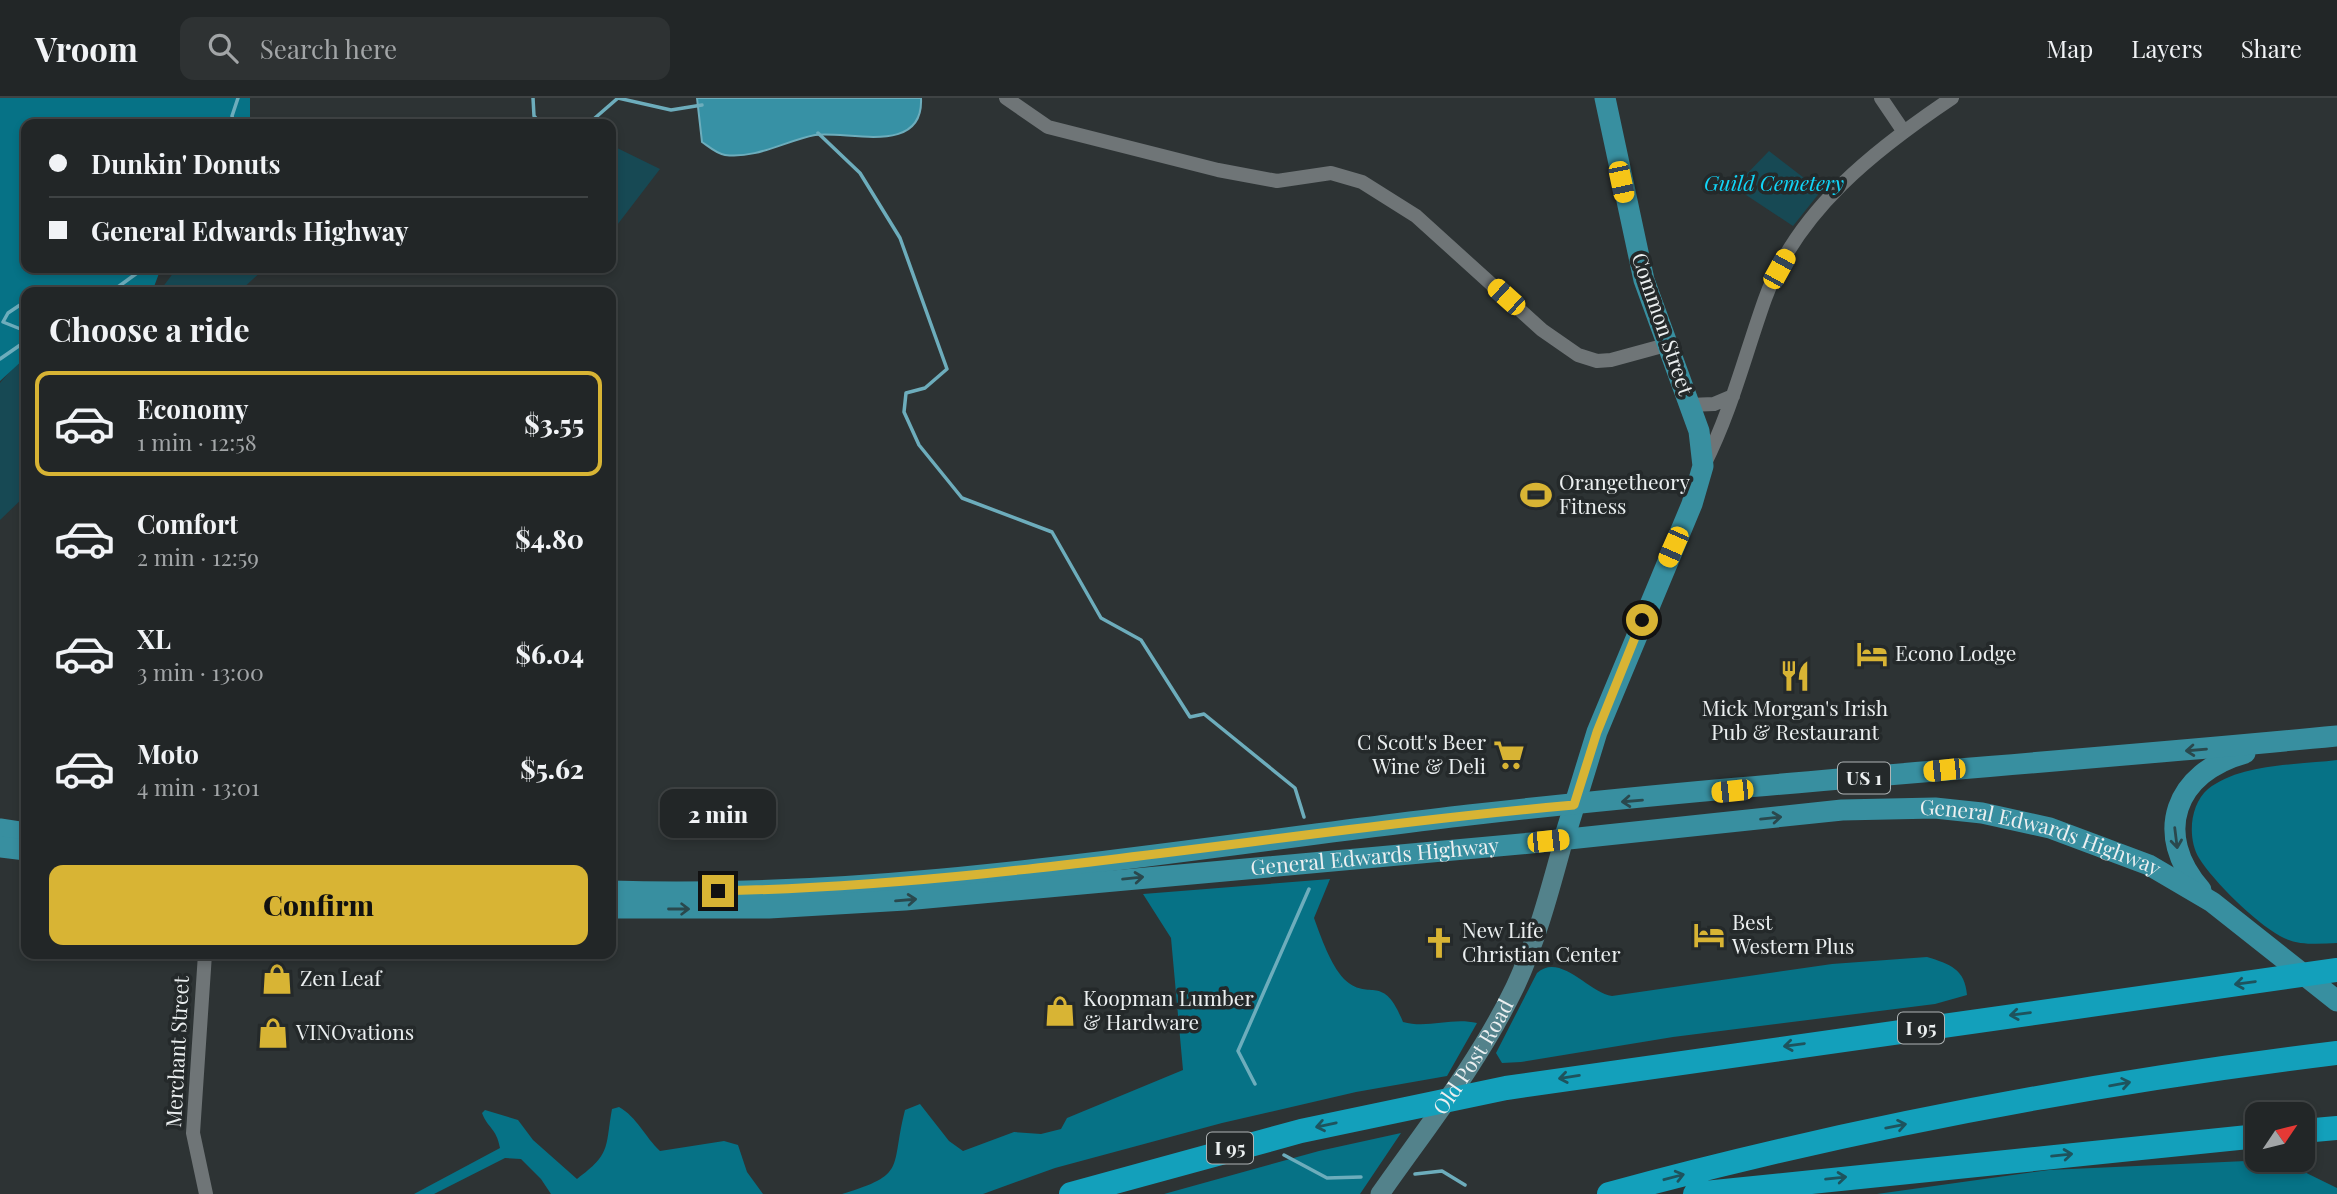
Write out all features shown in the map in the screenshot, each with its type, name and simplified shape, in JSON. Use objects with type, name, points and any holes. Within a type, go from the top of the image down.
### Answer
[{"type":"highway","points":[[2282,978],[2337,962]]},
{"type":"highway","name":"I 95","points":[[1071,1194],[1238,1146],[1506,1088],[2337,970]]},
{"type":"highway","points":[[1608,1194],[1730,1163],[1928,1119],[2129,1083],[2337,1053]]},
{"type":"highway","points":[[2315,1130],[2337,1128]]},
{"type":"highway","points":[[1695,1194],[2245,1137]]},
{"type":"main road","name":"Common Street","points":[[1605,98],[1636,250],[1666,345],[1699,431],[1703,466]]},
{"type":"main road","name":"Old Post Road","points":[[1380,1194],[1461,1080],[1504,1007],[1539,927],[1597,732],[1692,503],[1703,466]]},
{"type":"main road","name":"General Edwards Highway","points":[[616,891],[768,890],[904,883],[1028,872],[1464,816],[2337,737]]},
{"type":"main road","points":[[2212,902],[2190,876],[2177,845],[2175,831],[2178,809],[2192,783],[2208,768],[2236,755],[2337,737]]},
{"type":"main road","name":"General Edwards Highway","points":[[616,908],[744,908],[905,901],[1854,809],[1911,807],[1958,810],[2027,822],[2093,842],[2149,865],[2212,902],[2337,1001]]},
{"type":"main road","points":[[0,829],[21,832]]},
{"type":"main road","points":[[0,847],[21,849]]},
{"type":"street","points":[[1006,98],[1048,127],[1218,170],[1277,181],[1331,173],[1362,182],[1416,216],[1542,330],[1578,355],[1597,361],[1611,360],[1666,345]]},
{"type":"street","points":[[1881,98],[1904,132]]},
{"type":"street","name":"Old Post Road","points":[[1703,466],[1720,435],[1766,297],[1794,240],[1838,189],[1904,132],[1952,98]]},
{"type":"street","points":[[1689,405],[1714,404],[1732,396]]},
{"type":"street","name":"Merchant Street","points":[[205,959],[193,1133],[206,1194]]},
{"type":"green space","points":[[616,147],[660,169],[616,226]]},
{"type":"green space","name":"Guild Cemetery","points":[[1769,151],[1821,191],[1793,226],[1734,187]]},
{"type":"green space","points":[[173,273],[260,273],[244,287],[163,287]]},
{"type":"green space","points":[[21,361],[21,500],[0,520],[0,383]]},
{"type":"shaded area","points":[[0,98],[250,98],[250,119],[21,119],[21,273],[159,273],[154,287],[21,287],[21,362],[0,381]]},
{"type":"shaded area","points":[[697,98],[921,98],[919,116],[910,128],[897,134],[881,137],[815,135],[737,156],[719,153],[702,142]]},
{"type":"shaded area","points":[[2337,760],[2337,943],[2308,944],[2293,941],[2280,936],[2247,911],[2206,868],[2195,850],[2193,841],[2194,812],[2197,803],[2208,789],[2236,774],[2270,767]]},
{"type":"shaded area","points":[[1330,879],[1314,918],[1330,958],[1344,979],[1353,986],[1382,992],[1389,997],[1403,1022],[1477,1023],[1447,1076],[1356,1092],[1222,1123],[1055,1168],[983,1194],[842,1194],[878,1181],[887,1174],[896,1157],[905,1110],[920,1104],[949,1141],[963,1151],[1014,1132],[1041,1134],[1061,1129],[1067,1118],[1183,1070],[1171,938],[1143,894]]},
{"type":"shaded area","points":[[1927,957],[1943,962],[1960,973],[1967,995],[1935,1004],[1673,1037],[1521,1062],[1502,1063],[1496,1053],[1537,973],[1546,968],[1565,970],[1593,988],[1612,996],[1832,964]]},
{"type":"shaded area","points":[[619,1107],[631,1116],[660,1151],[724,1141],[738,1145],[747,1172],[763,1194],[551,1194],[541,1179],[521,1159],[505,1158],[434,1194],[414,1194],[500,1148],[482,1113],[485,1110],[518,1120],[533,1140],[577,1179],[602,1155],[612,1109]]},
{"type":"shaded area","points":[[1401,1133],[1360,1194],[1164,1194],[1319,1151]]},
{"type":"shaded area","points":[[2245,1162],[2245,1172],[2304,1172],[2337,1188],[2337,1194],[1877,1194],[2049,1170]]},
{"type":"waterway","points":[[233,119],[238,98]]},
{"type":"waterway","points":[[533,98],[537,119]]},
{"type":"waterway","points":[[594,119],[618,98],[671,110],[702,105]]},
{"type":"waterway","points":[[818,133],[860,173],[900,238],[947,369],[925,388],[906,393],[904,412],[919,445],[962,498],[1052,532],[1101,618],[1141,640],[1190,717],[1204,714],[1295,788],[1304,817]]},
{"type":"waterway","points":[[118,287],[137,273]]},
{"type":"waterway","points":[[21,304],[8,313],[3,322],[21,329]]},
{"type":"waterway","points":[[0,359],[21,344]]},
{"type":"waterway","points":[[1255,1084],[1238,1051],[1309,889]]},
{"type":"waterway","points":[[1284,1155],[1327,1178],[1361,1177]]},
{"type":"waterway","points":[[1415,1174],[1442,1171],[1465,1185]]},
{"type":"place","name":"Orangetheory Fitness","points":[[1536,495]]},
{"type":"place","name":"Econo Lodge","points":[[1872,654]]},
{"type":"place","name":"Mick Morgan's Irish Pub & Restaurant","points":[[1795,676]]},
{"type":"place","name":"C Scott's Beer Wine & Deli","points":[[1509,755]]},
{"type":"place","name":"Best Western Plus","points":[[1709,935]]},
{"type":"place","name":"New Life Christian Center","points":[[1439,943]]},
{"type":"place","name":"Zen Leaf","points":[[277,979]]},
{"type":"place","name":"Koopman Lumber & Hardware","points":[[1060,1011]]},
{"type":"place","name":"VINOvations","points":[[273,1033]]},
{"type":"route","points":[[718,891],[904,883],[1028,872],[1464,816],[1574,805],[1597,732],[1642,620]]}]
